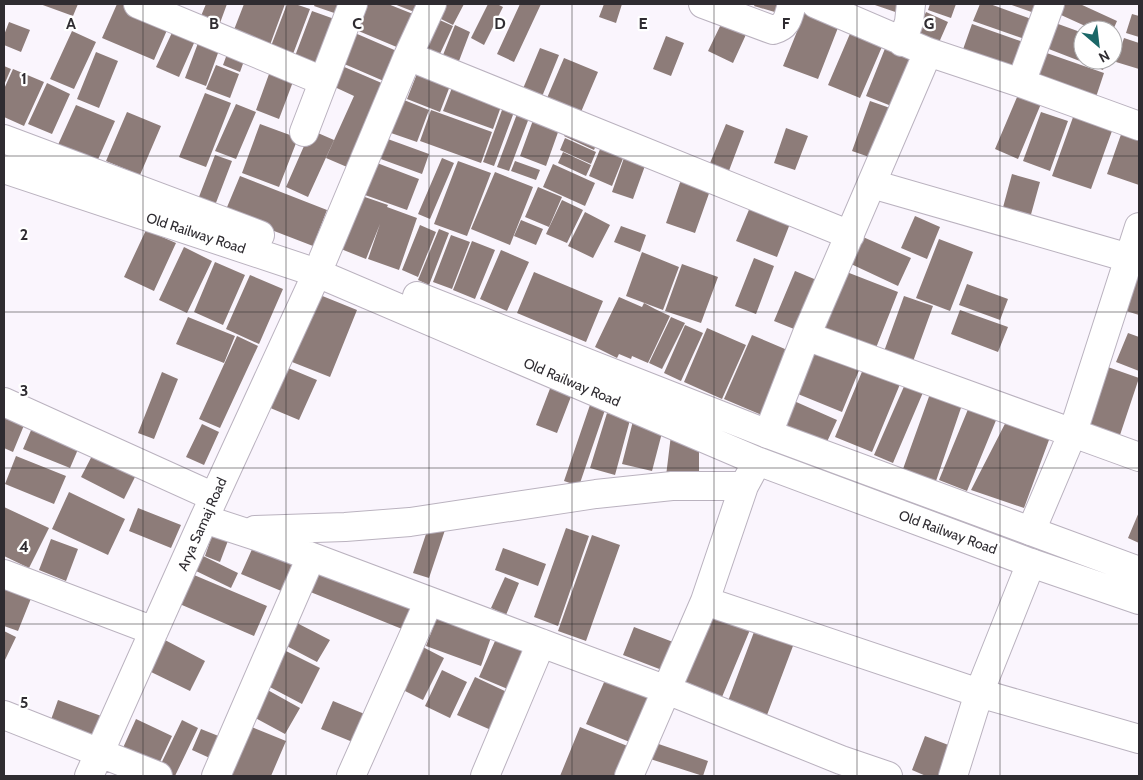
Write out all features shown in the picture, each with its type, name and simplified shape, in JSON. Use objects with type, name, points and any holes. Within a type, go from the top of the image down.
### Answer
[{"type":"street","points":[[138,4],[323,80]]},
{"type":"street","points":[[304,132],[353,4]]},
{"type":"street","name":"Arya Samaj Road","points":[[94,764],[320,266],[408,56],[432,4]]},
{"type":"street","points":[[704,4],[773,30],[784,26],[792,4]]},
{"type":"street","points":[[816,4],[928,52],[1021,83],[1139,126]]},
{"type":"street","points":[[902,42],[909,22],[911,4]]},
{"type":"street","points":[[1021,83],[1050,4]]},
{"type":"street","points":[[768,434],[806,336],[928,52]]},
{"type":"street","points":[[408,56],[850,235]]},
{"type":"street","name":"Old Railway Road","points":[[4,139],[320,266],[768,434],[1139,570]]},
{"type":"street","name":"Old Railway Road","points":[[4,169],[320,266],[757,461],[1031,563],[1139,600]]},
{"type":"street","points":[[872,184],[1129,258]]},
{"type":"street","points":[[1031,531],[1073,432],[1139,227]]},
{"type":"street","points":[[806,336],[1139,457]]},
{"type":"street","points":[[4,402],[209,508],[241,531],[667,690],[837,768],[888,776]]},
{"type":"street","points":[[629,776],[705,601],[744,486],[757,461]]},
{"type":"street","points":[[241,531],[345,527],[410,522],[596,494],[672,486],[744,486]]},
{"type":"street","points":[[216,776],[311,557]]},
{"type":"street","points":[[953,776],[978,693],[1031,563]]},
{"type":"street","points":[[4,574],[154,631]]},
{"type":"street","points":[[351,776],[429,601]]},
{"type":"street","points":[[705,601],[978,693],[1139,739]]},
{"type":"street","points":[[485,776],[541,643]]},
{"type":"street","points":[[4,715],[94,764],[158,776]]},
{"type":"building","points":[[40,4],[78,4],[73,16]]},
{"type":"building","points":[[117,4],[130,4],[171,21],[154,60],[102,38]]},
{"type":"building","points":[[206,4],[227,4],[220,23],[201,16]]},
{"type":"building","points":[[244,4],[285,4],[267,53],[230,40]]},
{"type":"building","points":[[287,4],[295,4],[310,9],[290,62],[268,54]]},
{"type":"building","points":[[315,4],[344,4],[340,15],[314,6]]},
{"type":"building","points":[[358,4],[388,4],[413,14],[399,48],[349,27]]},
{"type":"building","points":[[394,4],[421,4],[417,13]]},
{"type":"building","points":[[441,4],[464,4],[453,25],[435,16]]},
{"type":"building","points":[[488,4],[497,4],[503,7],[484,45],[471,38]]},
{"type":"building","points":[[520,4],[541,4],[514,62],[497,54]]},
{"type":"building","points":[[604,4],[622,4],[616,23],[599,17]]},
{"type":"building","points":[[755,4],[781,4],[778,13],[754,6]]},
{"type":"building","points":[[872,4],[907,4],[907,16]]},
{"type":"building","points":[[930,4],[956,4],[951,18],[928,10]]},
{"type":"building","points":[[980,4],[990,4],[1037,21],[1030,41],[973,21]]},
{"type":"building","points":[[1009,4],[1044,4],[1040,15]]},
{"type":"building","points":[[1053,4],[1080,4],[1115,20],[1073,20],[1050,10]]},
{"type":"building","points":[[807,7],[841,20],[818,79],[783,66]]},
{"type":"building","points":[[312,11],[340,21],[319,74],[292,64]]},
{"type":"building","points":[[926,12],[948,22],[937,47],[915,37]]},
{"type":"building","points":[[1132,14],[1139,16],[1139,37],[1126,33]]},
{"type":"building","points":[[725,16],[749,28],[733,63],[708,51]]},
{"type":"building","points":[[433,17],[453,26],[438,58],[418,48]]},
{"type":"building","points":[[1050,21],[1073,29],[1073,58],[1041,46]]},
{"type":"building","points":[[9,22],[30,30],[21,52],[4,45],[4,35]]},
{"type":"building","points":[[176,24],[198,34],[179,77],[156,67]]},
{"type":"building","points":[[972,24],[1029,44],[1018,76],[961,55]]},
{"type":"building","points":[[455,25],[470,32],[459,61],[443,55]]},
{"type":"building","points":[[852,29],[884,42],[860,98],[828,85]]},
{"type":"building","points":[[348,30],[399,52],[386,82],[335,60]]},
{"type":"building","points":[[72,31],[96,42],[74,89],[50,79]]},
{"type":"building","points":[[201,35],[222,42],[206,86],[185,78]]},
{"type":"building","points":[[666,36],[684,43],[671,76],[653,69]]},
{"type":"building","points":[[1124,38],[1139,43],[1139,69],[1123,64]]},
{"type":"building","points":[[888,41],[915,52],[894,107],[866,96]]},
{"type":"building","points":[[231,43],[248,50],[240,72],[223,65]]},
{"type":"building","points":[[540,48],[559,55],[541,99],[522,91]]},
{"type":"building","points":[[1041,51],[1073,62],[1073,70],[1095,70],[1104,73],[1094,103],[1030,81]]},
{"type":"building","points":[[96,52],[118,61],[99,108],[77,99]]},
{"type":"building","points":[[564,58],[598,72],[581,112],[547,98]]},
{"type":"building","points":[[273,63],[297,71],[279,119],[256,110]]},
{"type":"building","points":[[335,63],[384,84],[347,167],[326,158],[354,96],[326,83]]},
{"type":"building","points":[[216,65],[239,74],[230,98],[206,89]]},
{"type":"building","points":[[4,66],[11,69],[4,85]]},
{"type":"building","points":[[420,66],[453,78],[440,112],[407,99]]},
{"type":"building","points":[[13,69],[44,82],[24,126],[4,117],[4,89]]},
{"type":"building","points":[[455,80],[504,98],[493,129],[443,111]]},
{"type":"building","points":[[47,83],[70,94],[52,134],[28,124]]},
{"type":"building","points":[[1020,90],[1043,99],[1018,159],[995,149]]},
{"type":"building","points":[[205,93],[231,103],[206,167],[179,157]]},
{"type":"building","points":[[506,99],[517,104],[494,166],[483,162]]},
{"type":"building","points":[[404,100],[429,110],[417,142],[391,133]]},
{"type":"building","points":[[870,101],[890,108],[872,158],[852,151]]},
{"type":"building","points":[[236,104],[256,112],[236,159],[215,151]]},
{"type":"building","points":[[76,105],[115,121],[96,164],[57,147]]},
{"type":"building","points":[[520,106],[532,110],[509,171],[497,167]]},
{"type":"building","points":[[1077,106],[1116,120],[1091,189],[1052,176]]},
{"type":"building","points":[[431,110],[492,132],[481,163],[420,141]]},
{"type":"building","points":[[127,112],[161,126],[140,175],[106,161]]},
{"type":"building","points":[[536,112],[562,121],[546,166],[520,156]]},
{"type":"building","points":[[1041,112],[1068,121],[1050,171],[1023,161]]},
{"type":"building","points":[[570,123],[600,136],[594,150],[564,136]]},
{"type":"building","points":[[260,124],[298,138],[279,187],[242,173]]},
{"type":"building","points":[[726,124],[744,131],[727,176],[708,168]]},
{"type":"building","points":[[1124,126],[1139,131],[1139,185],[1107,174]]},
{"type":"building","points":[[786,128],[808,136],[795,170],[774,163]]},
{"type":"building","points":[[311,130],[334,140],[308,197],[286,187]]},
{"type":"building","points":[[385,138],[429,154],[422,174],[378,158]]},
{"type":"building","points":[[565,138],[596,152],[591,164],[560,150]]},
{"type":"building","points":[[603,142],[626,151],[612,186],[589,176]]},
{"type":"building","points":[[563,152],[591,165],[586,176],[558,163]]},
{"type":"building","points":[[215,155],[232,161],[214,208],[197,202]]},
{"type":"building","points":[[625,155],[646,163],[633,199],[612,192]]},
{"type":"building","points":[[442,158],[454,163],[430,219],[418,214]]},
{"type":"building","points":[[458,161],[491,173],[467,236],[434,224]]},
{"type":"building","points":[[515,161],[540,170],[536,180],[511,171]]},
{"type":"building","points":[[377,163],[419,179],[407,210],[365,195]]},
{"type":"building","points":[[553,164],[595,183],[585,206],[543,187]]},
{"type":"building","points":[[495,172],[533,187],[510,245],[471,229]]},
{"type":"building","points":[[683,174],[712,185],[695,233],[666,223]]},
{"type":"building","points":[[1012,174],[1040,182],[1030,218],[1002,211]]},
{"type":"building","points":[[240,176],[327,210],[313,246],[225,212]]},
{"type":"building","points":[[538,187],[562,197],[549,227],[525,217]]},
{"type":"building","points":[[362,196],[417,218],[399,270],[368,259],[380,224],[366,259],[341,249]]},
{"type":"building","points":[[562,200],[583,210],[567,243],[546,234]]},
{"type":"building","points":[[753,200],[793,216],[777,257],[736,241]]},
{"type":"building","points":[[585,212],[610,225],[593,258],[568,246]]},
{"type":"building","points":[[915,216],[940,227],[927,259],[901,248]]},
{"type":"building","points":[[521,220],[543,229],[536,245],[514,236]]},
{"type":"building","points":[[420,225],[436,232],[418,277],[402,270]]},
{"type":"building","points":[[621,226],[646,235],[640,252],[614,242]]},
{"type":"building","points":[[439,229],[449,233],[429,285],[418,280]]},
{"type":"building","points":[[146,230],[176,243],[154,291],[124,277]]},
{"type":"building","points":[[451,235],[470,242],[452,289],[433,282]]},
{"type":"building","points":[[863,237],[911,258],[898,286],[851,264]]},
{"type":"building","points":[[939,239],[973,252],[950,311],[916,298]]},
{"type":"building","points":[[472,241],[495,250],[475,299],[453,290]]},
{"type":"building","points":[[184,247],[212,261],[187,313],[159,300]]},
{"type":"building","points":[[501,250],[529,262],[507,311],[480,299]]},
{"type":"building","points":[[642,252],[679,267],[663,310],[626,296]]},
{"type":"building","points":[[754,258],[774,266],[756,314],[735,306]]},
{"type":"building","points":[[215,262],[245,275],[223,325],[194,312]]},
{"type":"building","points":[[1139,262],[1139,315],[1123,310]]},
{"type":"building","points":[[682,264],[718,277],[701,323],[665,311]]},
{"type":"building","points":[[839,269],[898,292],[872,358],[813,335]]},
{"type":"building","points":[[795,271],[819,281],[799,331],[774,321]]},
{"type":"building","points":[[534,272],[603,301],[586,342],[517,313]]},
{"type":"building","points":[[250,275],[283,289],[259,344],[226,329]]},
{"type":"building","points":[[967,284],[1008,299],[1000,320],[959,305]]},
{"type":"building","points":[[315,293],[357,310],[330,377],[287,360]]},
{"type":"building","points":[[904,296],[933,306],[911,367],[882,357]]},
{"type":"building","points":[[619,297],[642,307],[644,303],[670,316],[648,363],[632,356],[631,359],[619,354],[617,358],[595,347]]},
{"type":"building","points":[[960,310],[1008,327],[998,352],[951,334]]},
{"type":"building","points":[[188,317],[235,336],[224,363],[176,344]]},
{"type":"building","points":[[671,317],[685,323],[662,369],[649,363]]},
{"type":"building","points":[[685,325],[703,333],[681,381],[664,373]]},
{"type":"building","points":[[707,328],[746,345],[722,399],[684,382]]},
{"type":"building","points":[[1128,333],[1139,337],[1139,371],[1116,362]]},
{"type":"building","points":[[752,335],[792,352],[764,416],[724,399]]},
{"type":"building","points":[[237,336],[258,346],[220,428],[199,419]]},
{"type":"building","points":[[814,343],[862,363],[842,412],[793,392]]},
{"type":"building","points":[[866,362],[903,377],[872,452],[835,437]]},
{"type":"building","points":[[1105,366],[1139,378],[1120,435],[1084,423]]},
{"type":"building","points":[[286,367],[317,380],[299,420],[268,407]]},
{"type":"building","points":[[162,372],[178,379],[154,439],[138,433]]},
{"type":"building","points":[[909,375],[927,383],[893,463],[874,455]]},
{"type":"building","points":[[551,386],[572,394],[557,433],[536,425]]},
{"type":"building","points":[[931,391],[963,402],[936,481],[903,469]]},
{"type":"building","points":[[794,401],[837,420],[826,444],[783,425]]},
{"type":"building","points":[[591,402],[606,407],[579,486],[564,481]]},
{"type":"building","points":[[971,402],[999,413],[967,491],[939,480]]},
{"type":"building","points":[[4,409],[27,418],[13,452],[4,448]]},
{"type":"building","points":[[607,413],[630,420],[615,475],[590,468]]},
{"type":"building","points":[[1010,414],[1053,429],[1024,508],[971,490]]},
{"type":"building","points":[[35,421],[82,440],[70,468],[23,449]]},
{"type":"building","points":[[633,421],[663,429],[652,471],[622,464]]},
{"type":"building","points":[[202,424],[219,432],[204,465],[186,457]]},
{"type":"building","points":[[671,435],[699,442],[699,473],[666,476]]},
{"type":"building","points":[[95,450],[138,471],[124,499],[81,477]]},
{"type":"building","points":[[16,456],[66,476],[54,504],[5,484]]},
{"type":"building","points":[[69,492],[125,519],[108,555],[52,529]]},
{"type":"building","points":[[4,507],[49,528],[29,568],[4,556]]},
{"type":"building","points":[[138,508],[181,525],[171,548],[129,531]]},
{"type":"building","points":[[1139,512],[1139,543],[1128,538]]},
{"type":"building","points":[[430,522],[446,527],[429,578],[413,573]]},
{"type":"building","points":[[216,524],[232,530],[220,562],[205,556]]},
{"type":"building","points":[[566,528],[589,536],[558,626],[534,617]]},
{"type":"building","points":[[592,535],[620,545],[586,641],[558,631]]},
{"type":"building","points":[[257,538],[302,557],[286,593],[241,574]]},
{"type":"building","points":[[51,539],[78,549],[66,581],[39,570]]},
{"type":"building","points":[[503,548],[546,564],[538,586],[495,570]]},
{"type":"building","points":[[199,554],[238,573],[231,588],[192,569]]},
{"type":"building","points":[[314,562],[419,602],[407,631],[303,589]]},
{"type":"building","points":[[187,572],[267,606],[254,636],[175,602]]},
{"type":"building","points":[[505,577],[519,583],[506,615],[491,608]]},
{"type":"building","points":[[4,585],[32,596],[18,631],[4,626]]},
{"type":"building","points":[[708,607],[752,625],[722,697],[679,679]]},
{"type":"building","points":[[440,609],[494,629],[481,666],[426,646]]},
{"type":"building","points":[[293,621],[330,640],[317,662],[281,643]]},
{"type":"building","points":[[757,624],[796,638],[767,715],[728,701]]},
{"type":"building","points":[[634,627],[673,642],[662,670],[623,655]]},
{"type":"building","points":[[4,631],[16,637],[4,662]]},
{"type":"building","points":[[499,632],[530,643],[510,690],[479,677]]},
{"type":"building","points":[[165,640],[205,661],[190,691],[149,671]]},
{"type":"building","points":[[419,645],[444,658],[423,700],[397,687]]},
{"type":"building","points":[[282,649],[320,668],[302,704],[264,684]]},
{"type":"building","points":[[442,670],[467,682],[450,718],[425,706]]},
{"type":"building","points":[[608,673],[655,689],[632,743],[586,724]]},
{"type":"building","points":[[475,677],[509,693],[491,730],[457,715]]},
{"type":"building","points":[[264,688],[300,708],[285,734],[250,715]]},
{"type":"building","points":[[58,700],[104,717],[93,746],[48,728]]},
{"type":"building","points":[[333,701],[367,715],[355,743],[321,729]]},
{"type":"building","points":[[136,719],[172,736],[158,766],[122,750]]},
{"type":"building","points":[[182,720],[198,728],[175,776],[159,768]]},
{"type":"building","points":[[249,726],[286,741],[271,776],[227,776]]},
{"type":"building","points":[[580,727],[630,747],[618,776],[560,776]]},
{"type":"building","points":[[201,729],[221,737],[212,759],[192,750]]},
{"type":"building","points":[[925,736],[951,746],[940,776],[926,776],[912,770]]},
{"type":"building","points":[[647,740],[708,761],[703,776],[641,756]]}]
